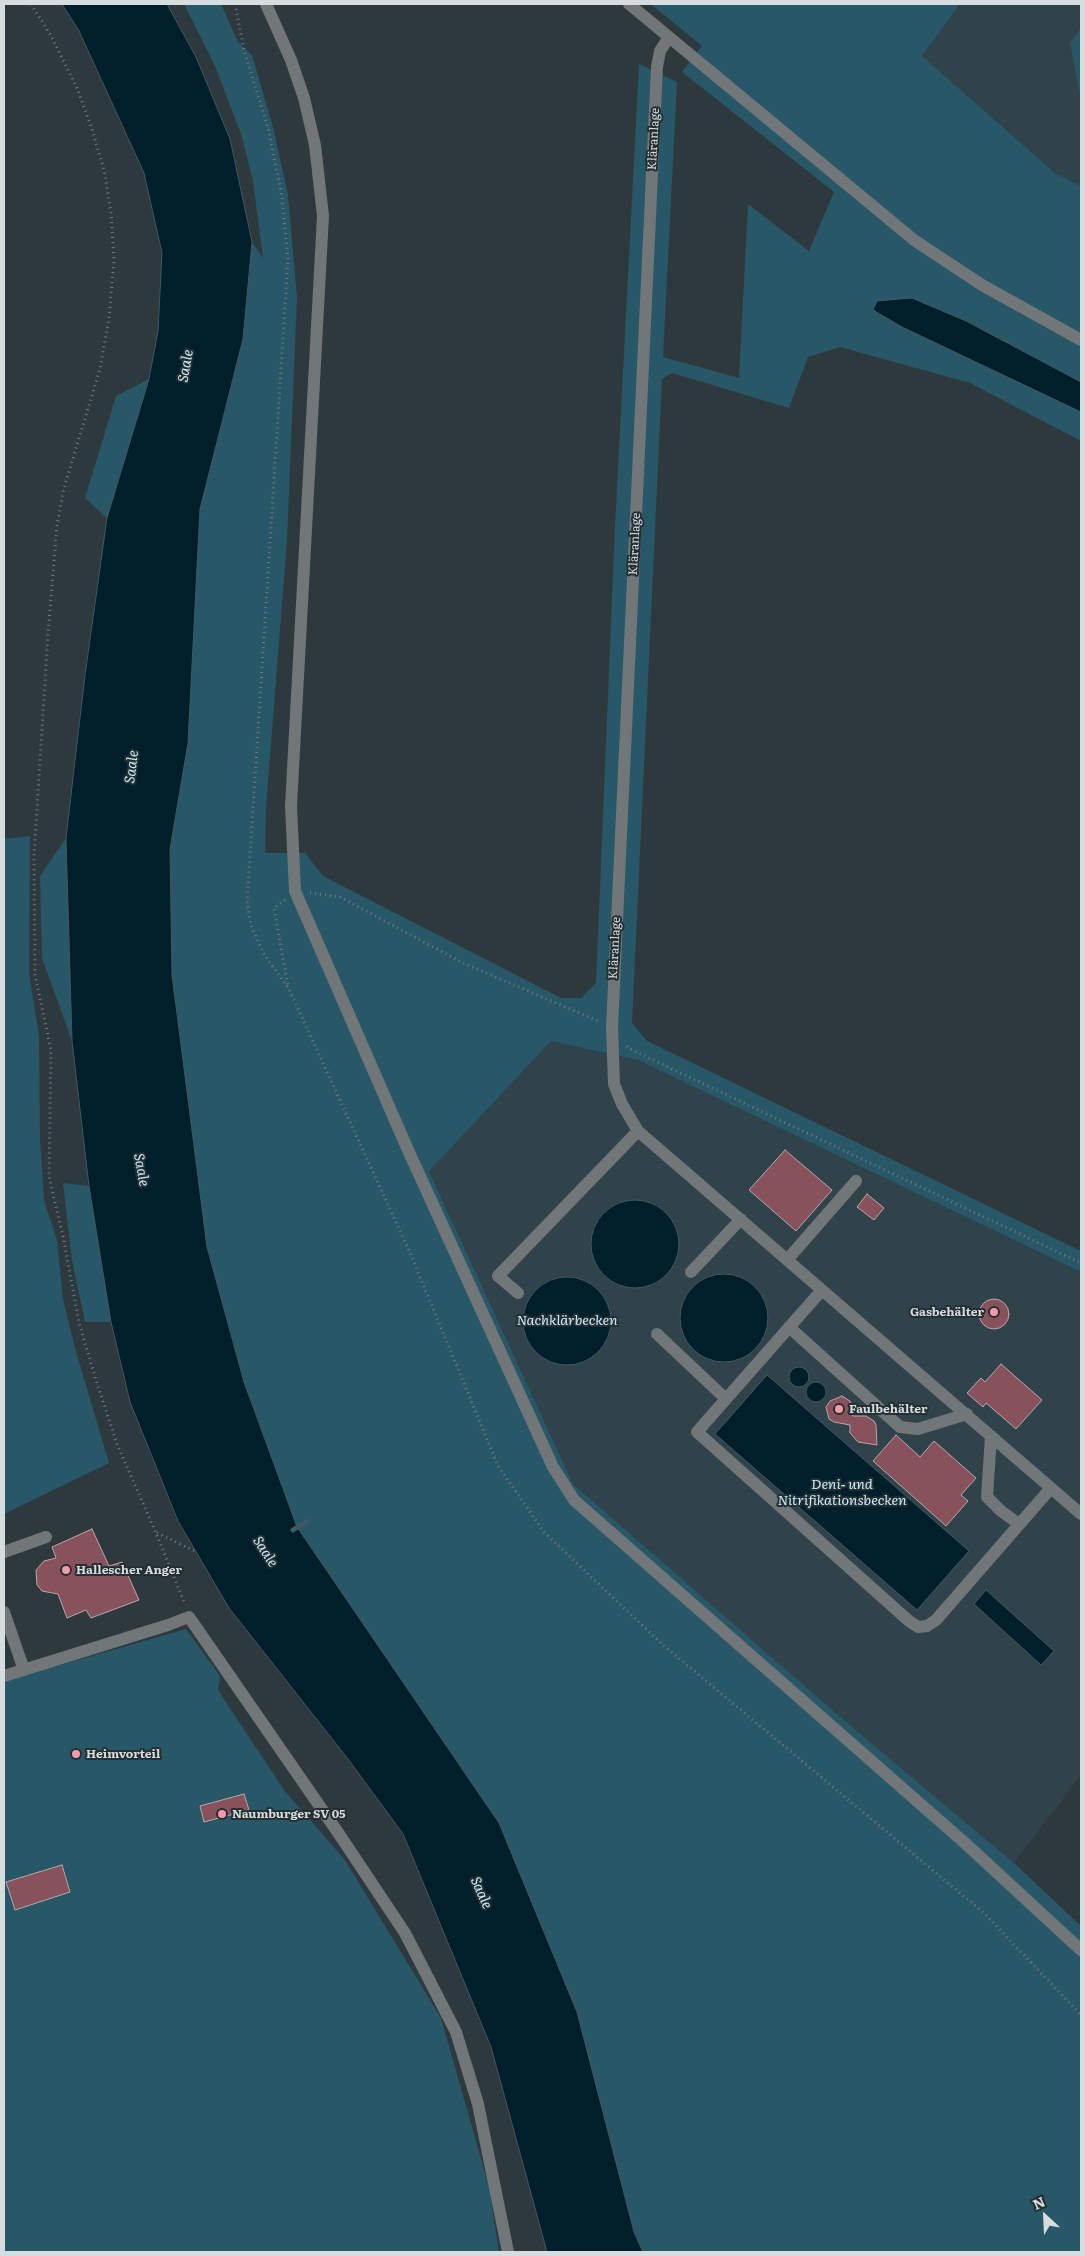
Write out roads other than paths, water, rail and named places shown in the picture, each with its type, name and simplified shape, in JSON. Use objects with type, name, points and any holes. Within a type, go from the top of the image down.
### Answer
[{"type":"street","points":[[266,4],[291,60],[304,98],[315,145],[323,216],[291,806],[295,891],[408,1150],[553,1467],[574,1500],[966,1844],[1081,1950]]},
{"type":"street","points":[[629,4],[914,240],[982,285],[1081,340]]},
{"type":"street","name":"Kläranlage","points":[[669,37],[660,51],[657,67],[612,1027],[614,1084],[622,1104],[638,1130],[1081,1514]]},
{"type":"street","points":[[518,1292],[498,1276],[638,1130]]},
{"type":"street","points":[[787,1260],[856,1181]]},
{"type":"street","points":[[691,1272],[741,1219]]},
{"type":"street","points":[[822,1290],[697,1432],[909,1621],[918,1627],[927,1626],[936,1620],[1051,1488]]},
{"type":"street","points":[[789,1327],[900,1427],[918,1429],[966,1414]]},
{"type":"street","points":[[656,1334],[726,1399]]},
{"type":"street","points":[[991,1436],[987,1497],[1001,1511],[1019,1524]]},
{"type":"street","points":[[4,1552],[46,1537]]},
{"type":"street","points":[[4,1612],[24,1670]]},
{"type":"street","points":[[4,1676],[189,1617],[405,1933],[456,2032],[478,2104],[508,2252]]},
{"type":"water","name":"Saale","points":[[62,4],[167,4],[196,57],[230,139],[252,242],[243,339],[200,509],[188,743],[170,849],[172,975],[207,1247],[244,1382],[297,1527],[499,1823],[577,2012],[634,2232],[643,2252],[547,2252],[491,2047],[403,1834],[348,1759],[229,1608],[178,1521],[130,1402],[111,1322],[89,1186],[72,1041],[66,838],[85,675],[107,518],[149,379],[158,331],[162,253],[144,173],[79,31]]},
{"type":"water","points":[[912,298],[966,321],[1081,382],[1081,412],[902,327],[873,310],[877,301]]},
{"type":"water","name":"Nachklärbecken","points":[[635,1200],[652,1203],[660,1207],[672,1219],[676,1227],[679,1244],[676,1261],[672,1269],[660,1281],[652,1285],[635,1288],[618,1285],[610,1281],[598,1269],[594,1261],[591,1244],[594,1227],[598,1219],[610,1207],[618,1203]]},
{"type":"water","points":[[715,1274],[733,1274],[749,1281],[761,1293],[768,1309],[768,1327],[761,1343],[749,1355],[733,1362],[715,1362],[699,1355],[687,1343],[680,1327],[680,1309],[687,1293],[699,1281]]},
{"type":"water","name":"Nachklärbecken","points":[[567,1277],[584,1280],[592,1284],[604,1296],[608,1304],[611,1321],[608,1338],[604,1346],[592,1358],[584,1362],[567,1365],[550,1362],[542,1358],[530,1346],[526,1338],[523,1321],[526,1304],[530,1296],[542,1284],[550,1280]]},
{"type":"water","points":[[799,1367],[806,1370],[809,1377],[806,1384],[799,1387],[792,1384],[789,1377],[792,1370]]},
{"type":"water","name":"Deni- und Nitrifikationsbecken","points":[[767,1375],[969,1551],[917,1610],[715,1434]]},
{"type":"water","points":[[816,1382],[823,1385],[826,1392],[823,1399],[816,1402],[809,1399],[806,1392],[809,1385]]},
{"type":"water","points":[[986,1590],[1054,1651],[1041,1665],[974,1604]]},
{"type":"waterway","points":[[293,1530],[307,1521]]},
{"type":"place","name":"Gasbehälter","points":[[994,1312]]},
{"type":"place","name":"Faulbehälter","points":[[839,1409]]},
{"type":"place","name":"Hallescher Anger","points":[[66,1570]]},
{"type":"place","name":"Heimvorteil","points":[[76,1754]]},
{"type":"place","name":"Naumburger SV 05","points":[[222,1814]]}]
